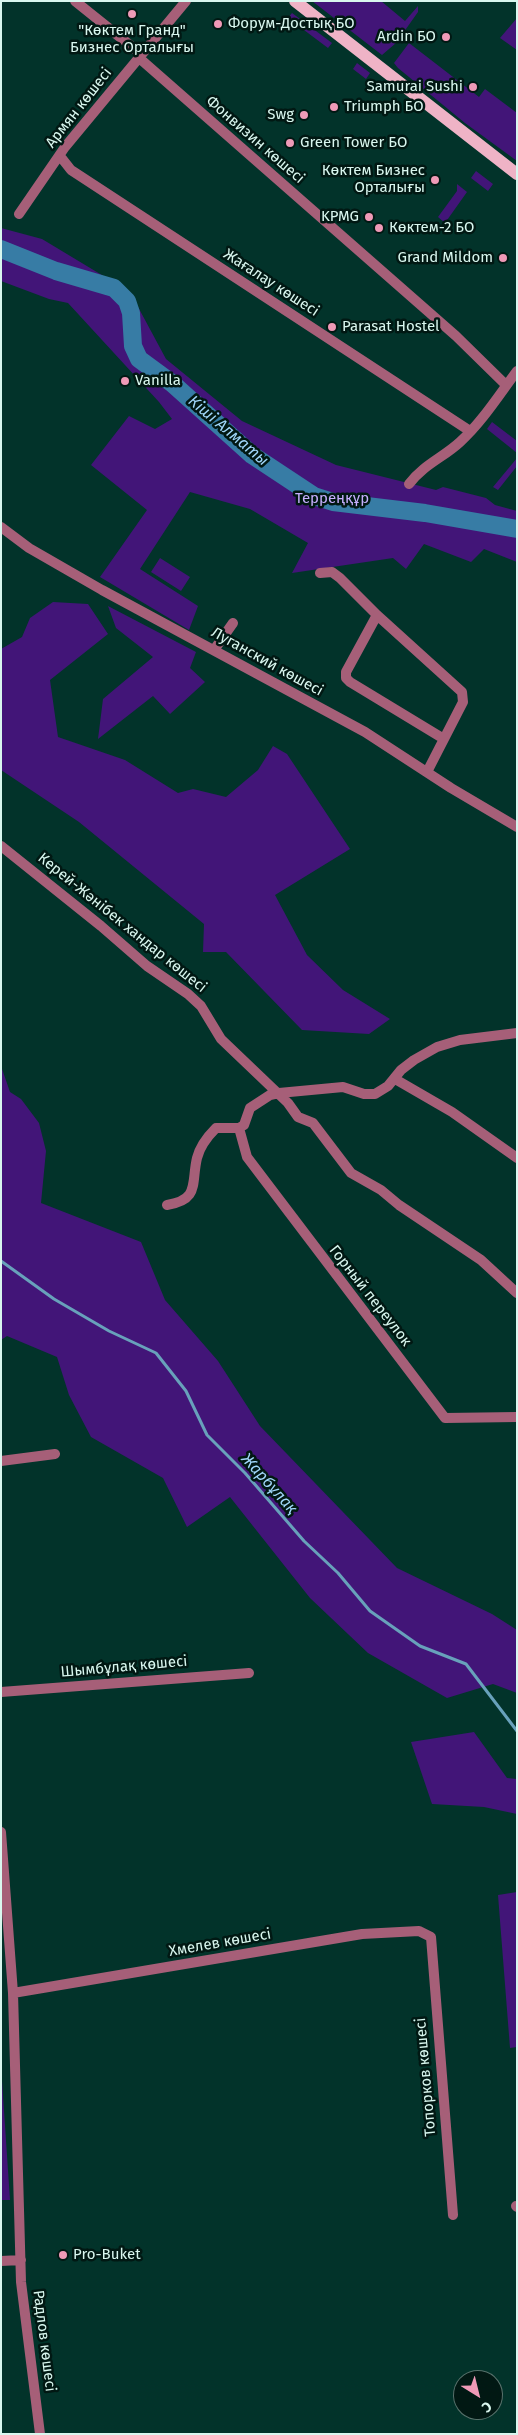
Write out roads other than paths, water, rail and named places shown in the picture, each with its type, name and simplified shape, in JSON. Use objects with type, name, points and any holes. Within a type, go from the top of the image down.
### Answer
[{"type":"main road","points":[[295,1],[517,174]]},
{"type":"street","name":"Фонвизин көшесі","points":[[75,1],[140,56],[456,336],[506,385]]},
{"type":"street","name":"Армян көшесі","points":[[19,214],[60,156],[186,1]]},
{"type":"street","name":"Жағалау көшесі","points":[[60,156],[71,170],[470,431]]},
{"type":"street","points":[[409,484],[430,463],[452,449],[470,431],[517,372]]},
{"type":"street","name":"Луганский көшесі","points":[[1,527],[30,548],[102,590],[365,732],[517,826]]},
{"type":"street","points":[[320,573],[332,572],[340,578],[377,616],[462,692],[463,702],[427,772]]},
{"type":"street","points":[[377,616],[346,672],[346,678],[444,739]]},
{"type":"street","points":[[214,650],[233,624]]},
{"type":"street","name":"Керей-Жәнібек хандар көшесі","points":[[1,846],[101,926],[147,966],[202,1006],[221,1038],[278,1093]]},
{"type":"street","points":[[167,1205],[180,1203],[189,1197],[194,1189],[197,1158],[202,1145],[211,1133],[216,1128],[239,1128],[244,1125],[250,1108],[270,1095],[343,1087],[364,1094],[375,1094],[388,1086],[414,1060],[437,1047],[460,1040],[517,1033]]},
{"type":"street","points":[[395,1079],[421,1093],[517,1158]]},
{"type":"street","points":[[278,1093],[298,1117],[312,1123],[351,1173],[380,1190],[399,1205],[481,1260],[517,1293]]},
{"type":"street","name":"Горный переулок","points":[[239,1128],[247,1157],[445,1418],[517,1417]]},
{"type":"street","points":[[1,1461],[55,1454]]},
{"type":"street","name":"Шымбұлақ көшесі","points":[[1,1692],[249,1673]]},
{"type":"street","name":"Радлов көшесі","points":[[1,1832],[13,1993],[21,2282],[40,2434]]},
{"type":"street","name":"Хмелев көшесі","points":[[13,1993],[362,1934],[419,1932],[430,1937]]},
{"type":"street","name":"Топорков көшесі","points":[[430,1937],[453,2215]]},
{"type":"street","points":[[1,2261],[3,2263],[21,2260]]},
{"type":"waterway","name":"Кіші Алматы","points":[[1,249],[56,271],[114,288],[127,301],[131,313],[133,346],[139,359],[173,384],[252,455],[314,496],[333,502],[425,513],[517,529]]},
{"type":"waterway","name":"Жарбұлақ","points":[[1,1261],[54,1299],[109,1331],[156,1353],[186,1391],[207,1435],[245,1473],[304,1541],[338,1573],[370,1611],[420,1646],[466,1664],[517,1731]]},
{"type":"place","name":"\"Көктем Гранд\" Бизнес Орталығы","points":[[132,14]]},
{"type":"place","name":"Форум-Достық БО","points":[[218,24]]},
{"type":"place","name":"Ardin БО","points":[[446,37]]},
{"type":"place","name":"Samurai Sushi","points":[[473,87]]},
{"type":"place","name":"Triumph БО","points":[[334,107]]},
{"type":"place","name":"Swg","points":[[304,115]]},
{"type":"place","name":"Green Tower БО","points":[[290,143]]},
{"type":"place","name":"Көктем Бизнес Орталығы","points":[[435,180]]},
{"type":"place","name":"KPMG","points":[[369,217]]},
{"type":"place","name":"Көктем-2 БО","points":[[379,228]]},
{"type":"place","name":"Grand Mildom","points":[[503,258]]},
{"type":"place","name":"Parasat Hostel","points":[[332,327]]},
{"type":"place","name":"Vanilla","points":[[125,381]]},
{"type":"place","name":"Pro-Buket","points":[[63,2255]]},
{"type":"park label","name":"Терреңқұр","points":[[332,499]]}]
